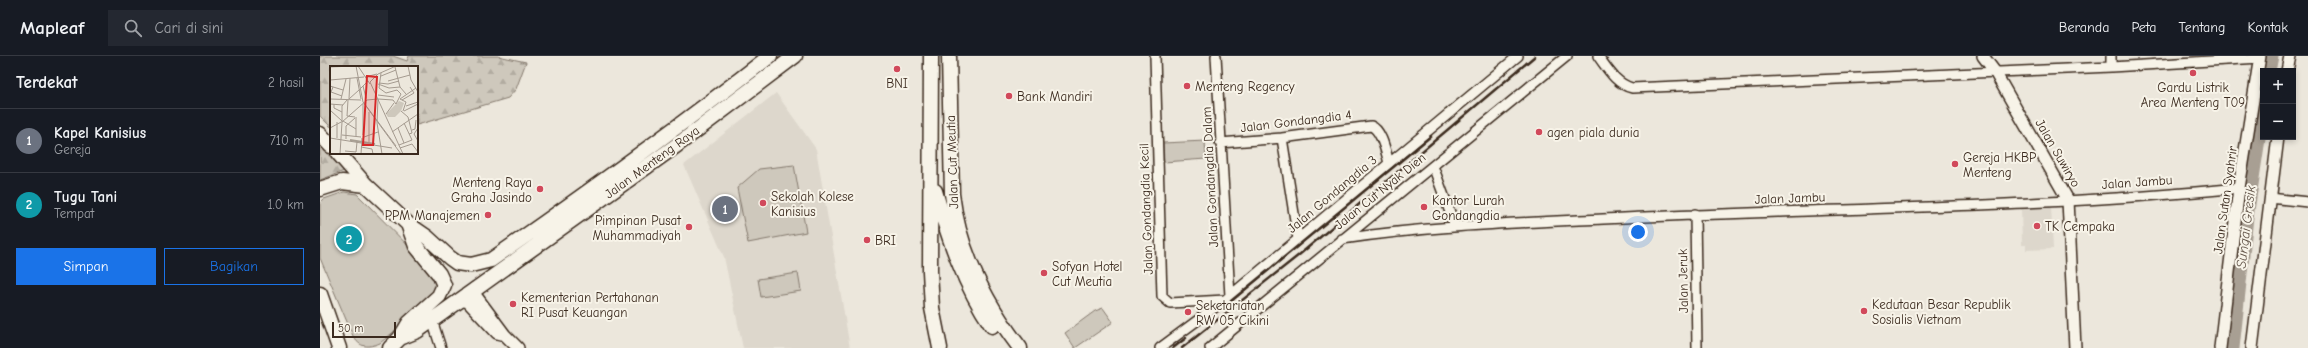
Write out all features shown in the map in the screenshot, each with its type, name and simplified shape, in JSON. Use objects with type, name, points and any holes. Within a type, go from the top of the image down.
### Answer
[{"type":"main road","name":"Jalan Menteng Raya","points":[[408,224],[427,237],[457,263],[471,265],[491,260],[606,179],[770,56]]},
{"type":"main road","name":"Jalan Menteng Raya","points":[[395,343],[417,331],[475,288],[677,145],[795,56]]},
{"type":"main road","name":"Jalan Cut Meutia","points":[[931,56],[932,181],[930,271],[932,308],[940,348]]},
{"type":"main road","name":"Jalan Cut Meutia","points":[[949,56],[952,194],[955,217],[973,272],[997,318],[1020,348]]},
{"type":"main road","points":[[320,134],[330,145]]},
{"type":"main road","points":[[339,154],[366,185],[408,224],[416,246],[439,274],[444,285],[440,296],[409,323],[395,343]]},
{"type":"main road","name":"Jalan Cut Meutia","points":[[932,181],[963,276],[980,308],[1008,348]]},
{"type":"main road","points":[[320,189],[342,182],[366,185]]},
{"type":"main road","points":[[320,294],[339,348]]},
{"type":"street","name":"Jalan Gondangdia Kecil","points":[[1155,56],[1162,296],[1170,303],[1227,298]]},
{"type":"street","name":"Jalan Gondangdia Dalam","points":[[1216,56],[1227,298]]},
{"type":"street","name":"Jalan Gondangdia 3","points":[[1160,348],[1227,298],[1518,56]]},
{"type":"street","name":"Jalan Cut Nyak Dien","points":[[1210,348],[1567,56]]},
{"type":"street","points":[[1598,56],[1616,79],[1626,87],[1632,88],[2111,67],[2163,60],[2260,57]]},
{"type":"street","name":"Jalan Suwiryo","points":[[1983,56],[1995,72],[2068,200],[2076,348]]},
{"type":"street","points":[[2111,56],[2111,67]]},
{"type":"street","points":[[2288,68],[2290,56]]},
{"type":"street","name":"Jalan Sutan Syahrir","points":[[2220,348],[2239,188],[2260,57]]},
{"type":"street","name":"Jalan Gondangdia 4","points":[[1220,143],[1282,138],[1363,126],[1375,127],[1389,163]]},
{"type":"street","points":[[1282,138],[1298,239]]},
{"type":"street","points":[[2252,348],[2278,140]]},
{"type":"street","points":[[1433,166],[1455,226]]},
{"type":"street","name":"Jalan Jambu","points":[[1342,239],[1402,230],[1455,226],[1695,214],[2068,200],[2239,188]]},
{"type":"street","points":[[2270,198],[2308,202]]},
{"type":"street","name":"Jalan Jeruk","points":[[1695,214],[1697,348]]},
{"type":"street","points":[[475,288],[476,296],[505,335],[518,348]]},
{"type":"street","points":[[460,300],[468,302],[497,333],[505,335]]},
{"type":"street","points":[[432,320],[441,348]]},
{"type":"shaded area","name":"Sekolah Kolese Kanisius","points":[[776,93],[816,149],[850,348],[743,348],[724,257],[684,165]]},
{"type":"shaded area","name":"TK Cempaka","points":[[2051,206],[2053,249],[2026,250],[2026,245],[2022,245],[2021,207]]},
{"type":"green space","points":[[320,56],[393,56],[407,61],[409,56],[498,56],[526,62],[516,89],[508,98],[418,125],[418,66],[330,66],[330,126],[320,116]]},
{"type":"green space","points":[[1205,141],[1206,159],[1164,162],[1163,143]]},
{"type":"green space","points":[[320,146],[344,171],[320,180]]},
{"type":"green space","points":[[794,165],[806,232],[748,243],[737,188],[759,169]]},
{"type":"green space","points":[[344,192],[357,194],[433,271],[439,280],[429,303],[380,343],[372,346],[361,345],[353,336],[320,258],[320,203],[324,199]]},
{"type":"green space","points":[[798,273],[801,291],[761,297],[758,279]]},
{"type":"green space","points":[[1103,308],[1113,322],[1075,348],[1065,333],[1095,311]]},
{"type":"waterway","name":"Sungai Gresik","points":[[2269,68],[2271,56]]},
{"type":"waterway","name":"Sungai Gresik","points":[[2232,348],[2246,217],[2260,126]]},
{"type":"railway","points":[[1182,348],[1299,255],[1535,56]]},
{"type":"railway","points":[[1231,301],[1431,136]]},
{"type":"railway","points":[[1173,348],[1186,338]]},
{"type":"place","name":"BNI","points":[[897,69]]},
{"type":"place","name":"Gardu Listrik Area Menteng T09","points":[[2193,73]]},
{"type":"place","name":"Menteng Regency","points":[[1187,86]]},
{"type":"place","name":"Bank Mandiri","points":[[1009,96]]},
{"type":"place","name":"agen piala dunia","points":[[1539,132]]},
{"type":"place","name":"Gereja HKBP Menteng","points":[[1955,164]]},
{"type":"place","name":"Menteng Raya Graha Jasindo","points":[[540,189]]},
{"type":"place","name":"Sekolah Kolese Kanisius","points":[[763,203]]},
{"type":"place","name":"Kantor Lurah Gondangdia","points":[[1424,207]]},
{"type":"place","name":"Kapel Kanisius","points":[[725,209]]},
{"type":"place","name":"PPM Manajemen","points":[[488,215]]},
{"type":"place","name":"TK Cempaka","points":[[2037,226]]},
{"type":"place","name":"Pimpinan Pusat Muhammadiyah","points":[[689,227]]},
{"type":"place","name":"Tugu Tani","points":[[349,239]]},
{"type":"place","name":"BRI","points":[[867,240]]},
{"type":"place","name":"Sofyan Hotel Cut Meutia","points":[[1044,273]]},
{"type":"place","name":"Kementerian Pertahanan RI Pusat Keuangan","points":[[513,304]]},
{"type":"place","name":"Kedutaan Besar Republik Sosialis Vietnam","points":[[1864,311]]},
{"type":"place","name":"Seketariatan RW 05 Cikini","points":[[1188,312]]}]
